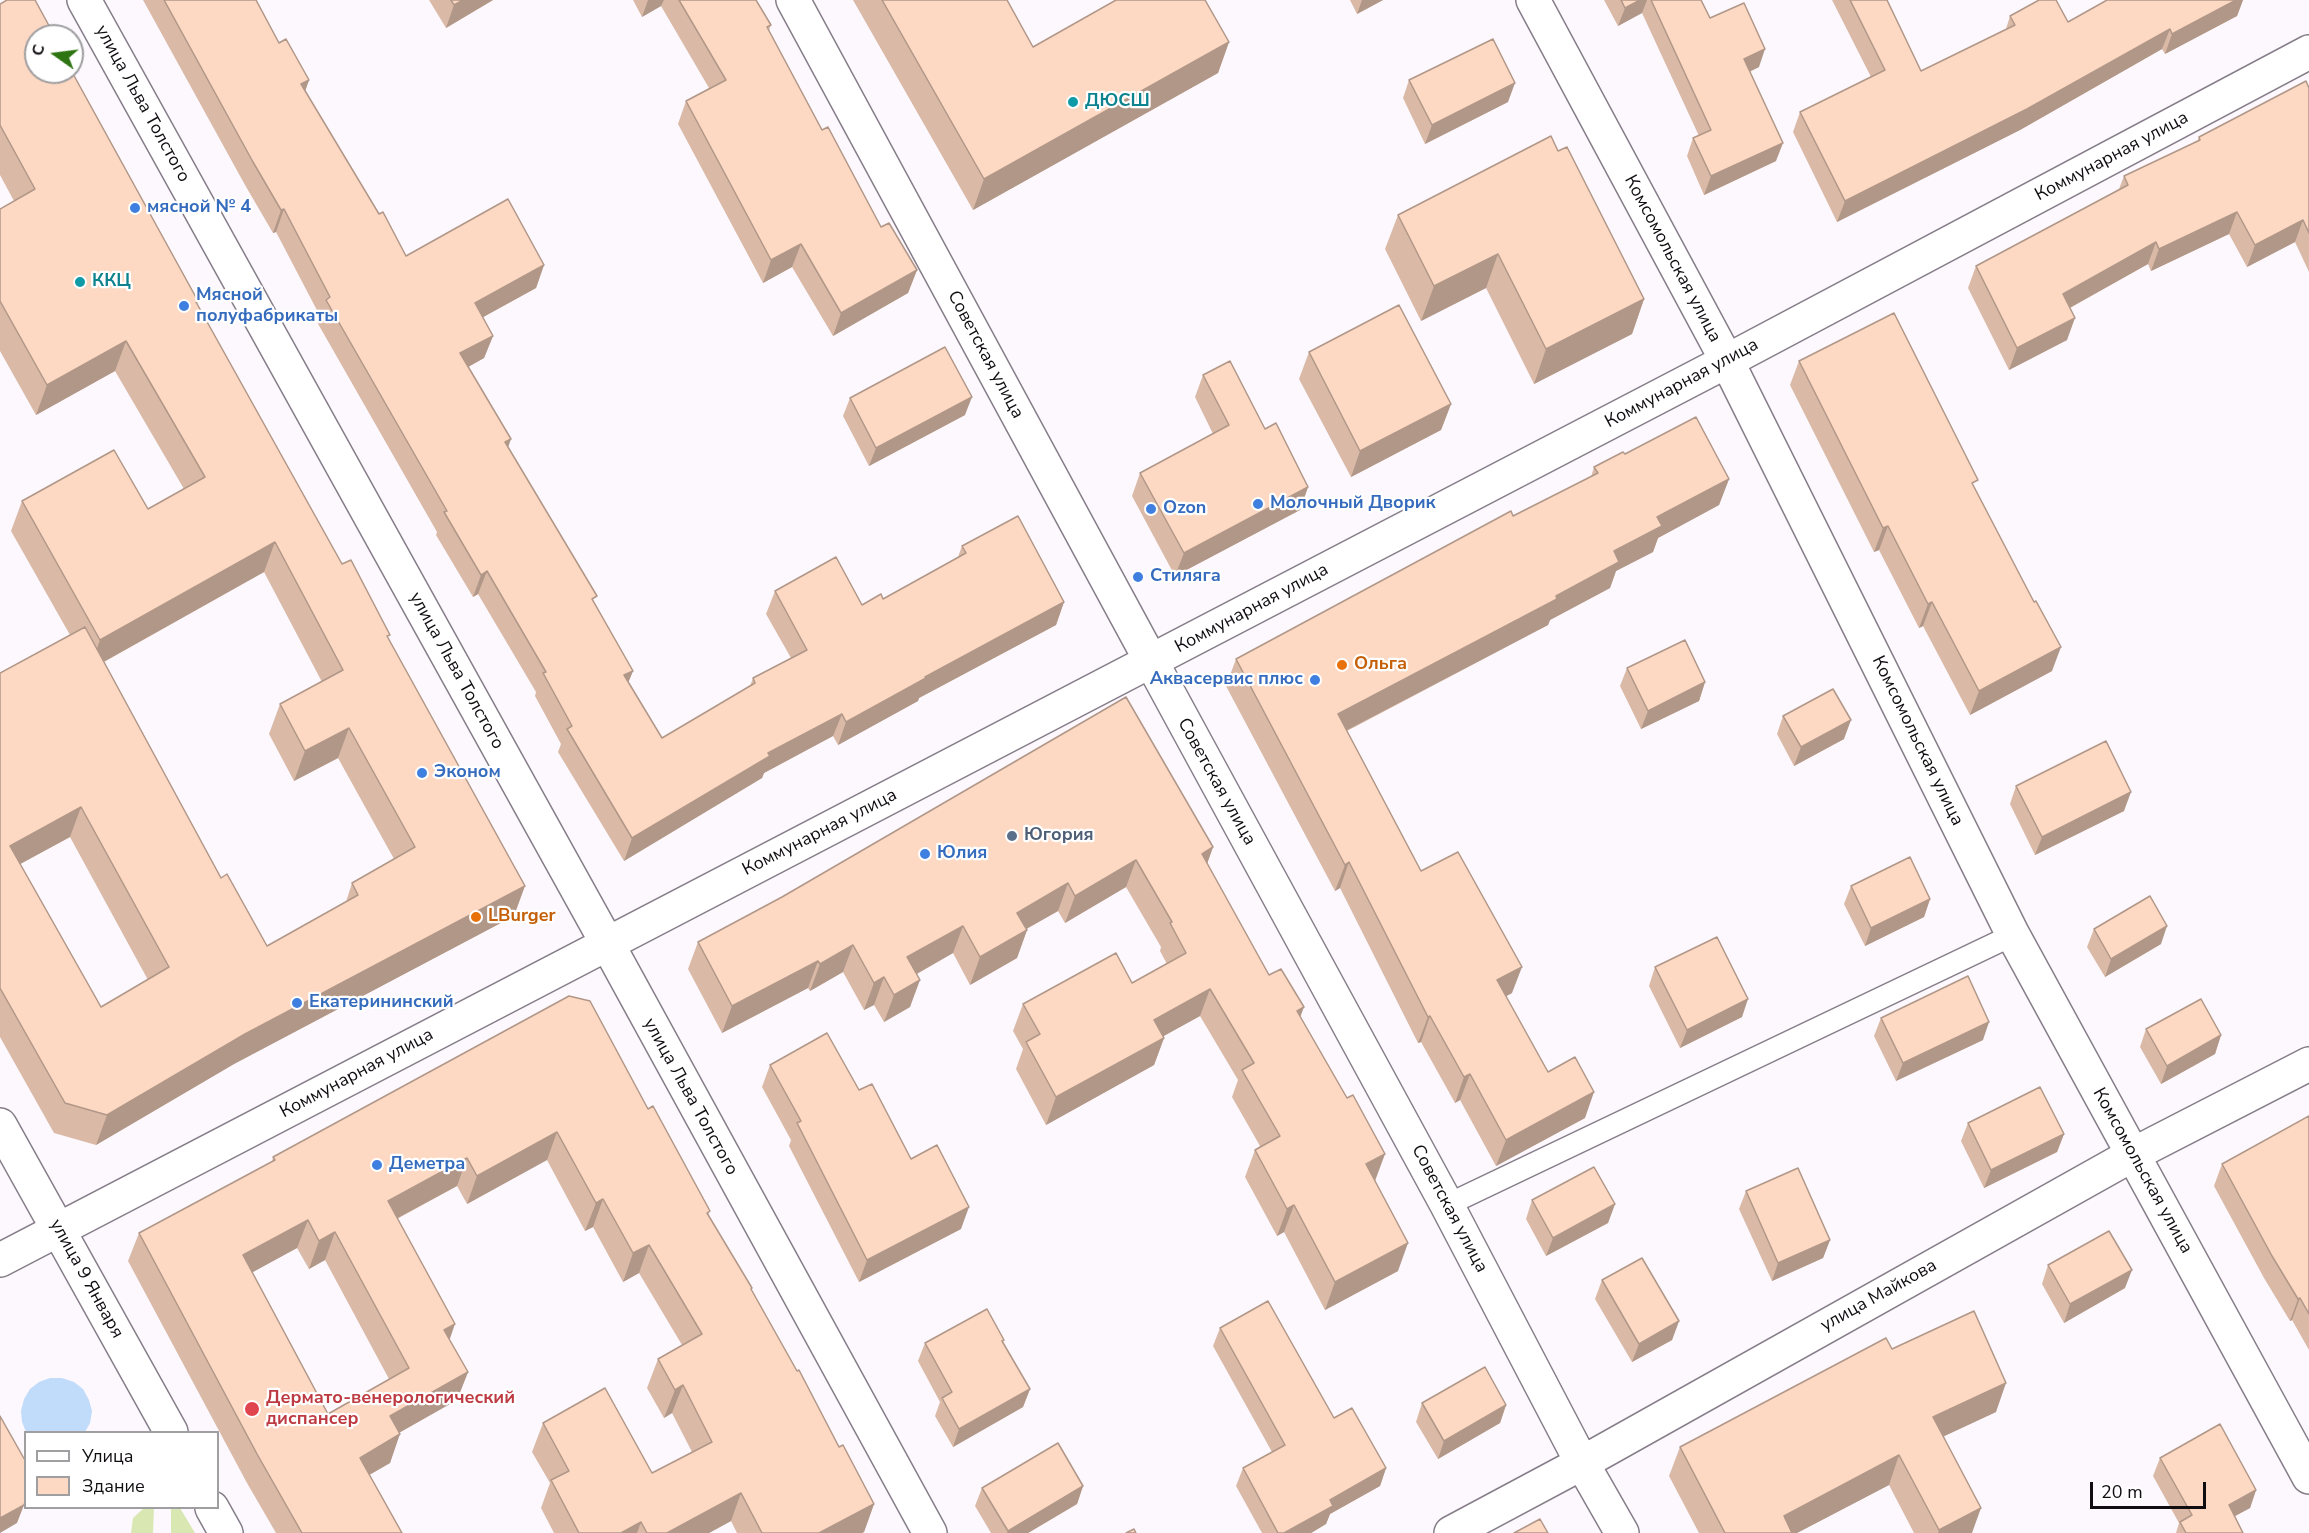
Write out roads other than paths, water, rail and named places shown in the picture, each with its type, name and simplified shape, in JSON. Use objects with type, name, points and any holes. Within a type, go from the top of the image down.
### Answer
[{"type":"street","name":"улица Льва Толстого","points":[[84,0],[607,943],[930,1533]]},
{"type":"street","name":"Советская улица","points":[[793,0],[1447,1205],[1582,1462],[1622,1533]]},
{"type":"street","name":"Комсомольская улица","points":[[1533,0],[1727,361],[2013,935],[2309,1477]]},
{"type":"street","name":"Коммунарная улица","points":[[0,1260],[1727,361],[2309,52]]},
{"type":"street","name":"улица Майкова","points":[[1451,1533],[2132,1155],[2309,1064]]},
{"type":"street","name":"улица 9 Января","points":[[0,1125],[170,1431]]},
{"type":"street","points":[[213,1509],[226,1533]]},
{"type":"lane","points":[[1447,1205],[2013,935]]},
{"type":"water","points":[[50,1378],[62,1378],[74,1382],[83,1389],[92,1411],[86,1431],[26,1431],[21,1411],[24,1399],[30,1389]]},
{"type":"place","name":"ДЮСШ","points":[[1073,102]]},
{"type":"place","name":"мясной № 4","points":[[135,208]]},
{"type":"place","name":"ККЦ","points":[[80,282]]},
{"type":"place","name":"Мясной полуфабрикаты","points":[[184,306]]},
{"type":"place","name":"Молочный Дворик","points":[[1258,504]]},
{"type":"place","name":"Ozon","points":[[1151,509]]},
{"type":"place","name":"Стиляга","points":[[1138,577]]},
{"type":"place","name":"Ольга","points":[[1342,665]]},
{"type":"place","name":"Аквасервис плюс","points":[[1315,680]]},
{"type":"place","name":"Эконом","points":[[422,773]]},
{"type":"place","name":"Югория","points":[[1012,836]]},
{"type":"place","name":"Юлия","points":[[925,854]]},
{"type":"place","name":"LBurger","points":[[476,917]]},
{"type":"place","name":"Екатерининский","points":[[297,1003]]},
{"type":"place","name":"Деметра","points":[[377,1165]]},
{"type":"place","name":"Дермато-венерологический диспансер","points":[[252,1409]]}]
